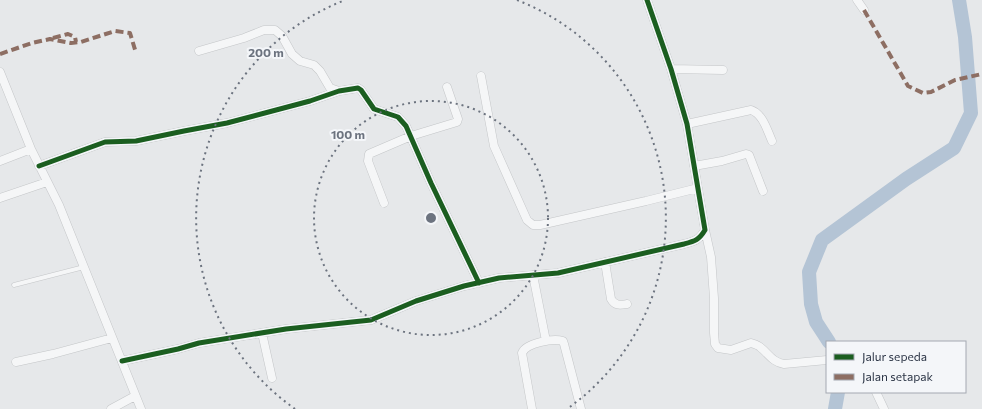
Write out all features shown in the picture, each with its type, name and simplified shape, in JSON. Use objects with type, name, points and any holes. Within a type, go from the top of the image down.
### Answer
[{"type":"street","points":[[647,0],[671,69],[687,124],[711,258],[715,344],[718,348],[731,350],[751,343],[760,347],[779,363],[826,360]]},
{"type":"street","points":[[857,0],[864,10]]},
{"type":"street","points":[[200,51],[244,38],[264,30],[275,30],[282,36],[296,59],[314,65],[320,71],[330,88],[339,90]]},
{"type":"street","points":[[671,69],[723,70]]},
{"type":"street","points":[[0,72],[31,149],[46,182],[59,205],[141,409]]},
{"type":"street","points":[[481,76],[494,146],[527,220],[533,225],[540,225],[639,203],[698,188]]},
{"type":"street","points":[[384,203],[368,161],[369,154],[411,136],[457,122],[458,120],[447,86]]},
{"type":"street","points":[[39,166],[105,142],[136,141],[184,130],[227,123],[310,101],[339,90],[358,88],[374,109],[398,117],[403,121],[411,136],[430,183],[479,282]]},
{"type":"street","points":[[687,124],[751,110],[756,112],[761,118],[772,141]]},
{"type":"street","points":[[0,161],[31,149]]},
{"type":"street","points":[[694,166],[749,154],[763,191]]},
{"type":"street","points":[[0,198],[46,182]]},
{"type":"street","points":[[122,361],[199,343],[262,333],[371,320],[416,300],[464,286],[498,278],[558,273],[695,241],[701,237],[705,230]]},
{"type":"street","points":[[605,262],[611,300],[614,304],[627,304]]},
{"type":"street","points":[[533,275],[546,342]]},
{"type":"street","points":[[262,333],[272,378]]},
{"type":"street","points":[[16,362],[112,338]]},
{"type":"street","points":[[531,409],[522,353],[528,346],[556,340],[562,341],[581,409]]},
{"type":"street","points":[[876,393],[884,409]]},
{"type":"street","points":[[111,409],[135,396]]},
{"type":"lane","points":[[14,285],[84,267]]},
{"type":"waterway","points":[[828,341],[816,322],[811,304],[809,272],[822,240],[906,179],[954,148],[971,113],[965,37],[959,0]]},
{"type":"waterway","points":[[835,409],[838,393]]},
{"type":"marked path","points":[[864,10],[908,86],[923,93],[931,92],[955,80],[982,74]]},
{"type":"marked path","points":[[0,54],[32,43],[50,39],[71,43],[81,42],[115,31],[130,33],[136,53]]},
{"type":"marked path","points":[[53,38],[68,34],[75,37],[76,42]]},
{"type":"cycle path","points":[[122,361],[199,343],[286,329],[371,320],[416,301],[464,286],[499,278],[558,273],[696,240],[705,230],[687,124],[671,69],[647,0]]},
{"type":"cycle path","points":[[39,166],[105,142],[136,141],[227,123],[310,101],[339,91],[358,88],[374,109],[398,117],[406,126],[431,183],[479,283]]}]
